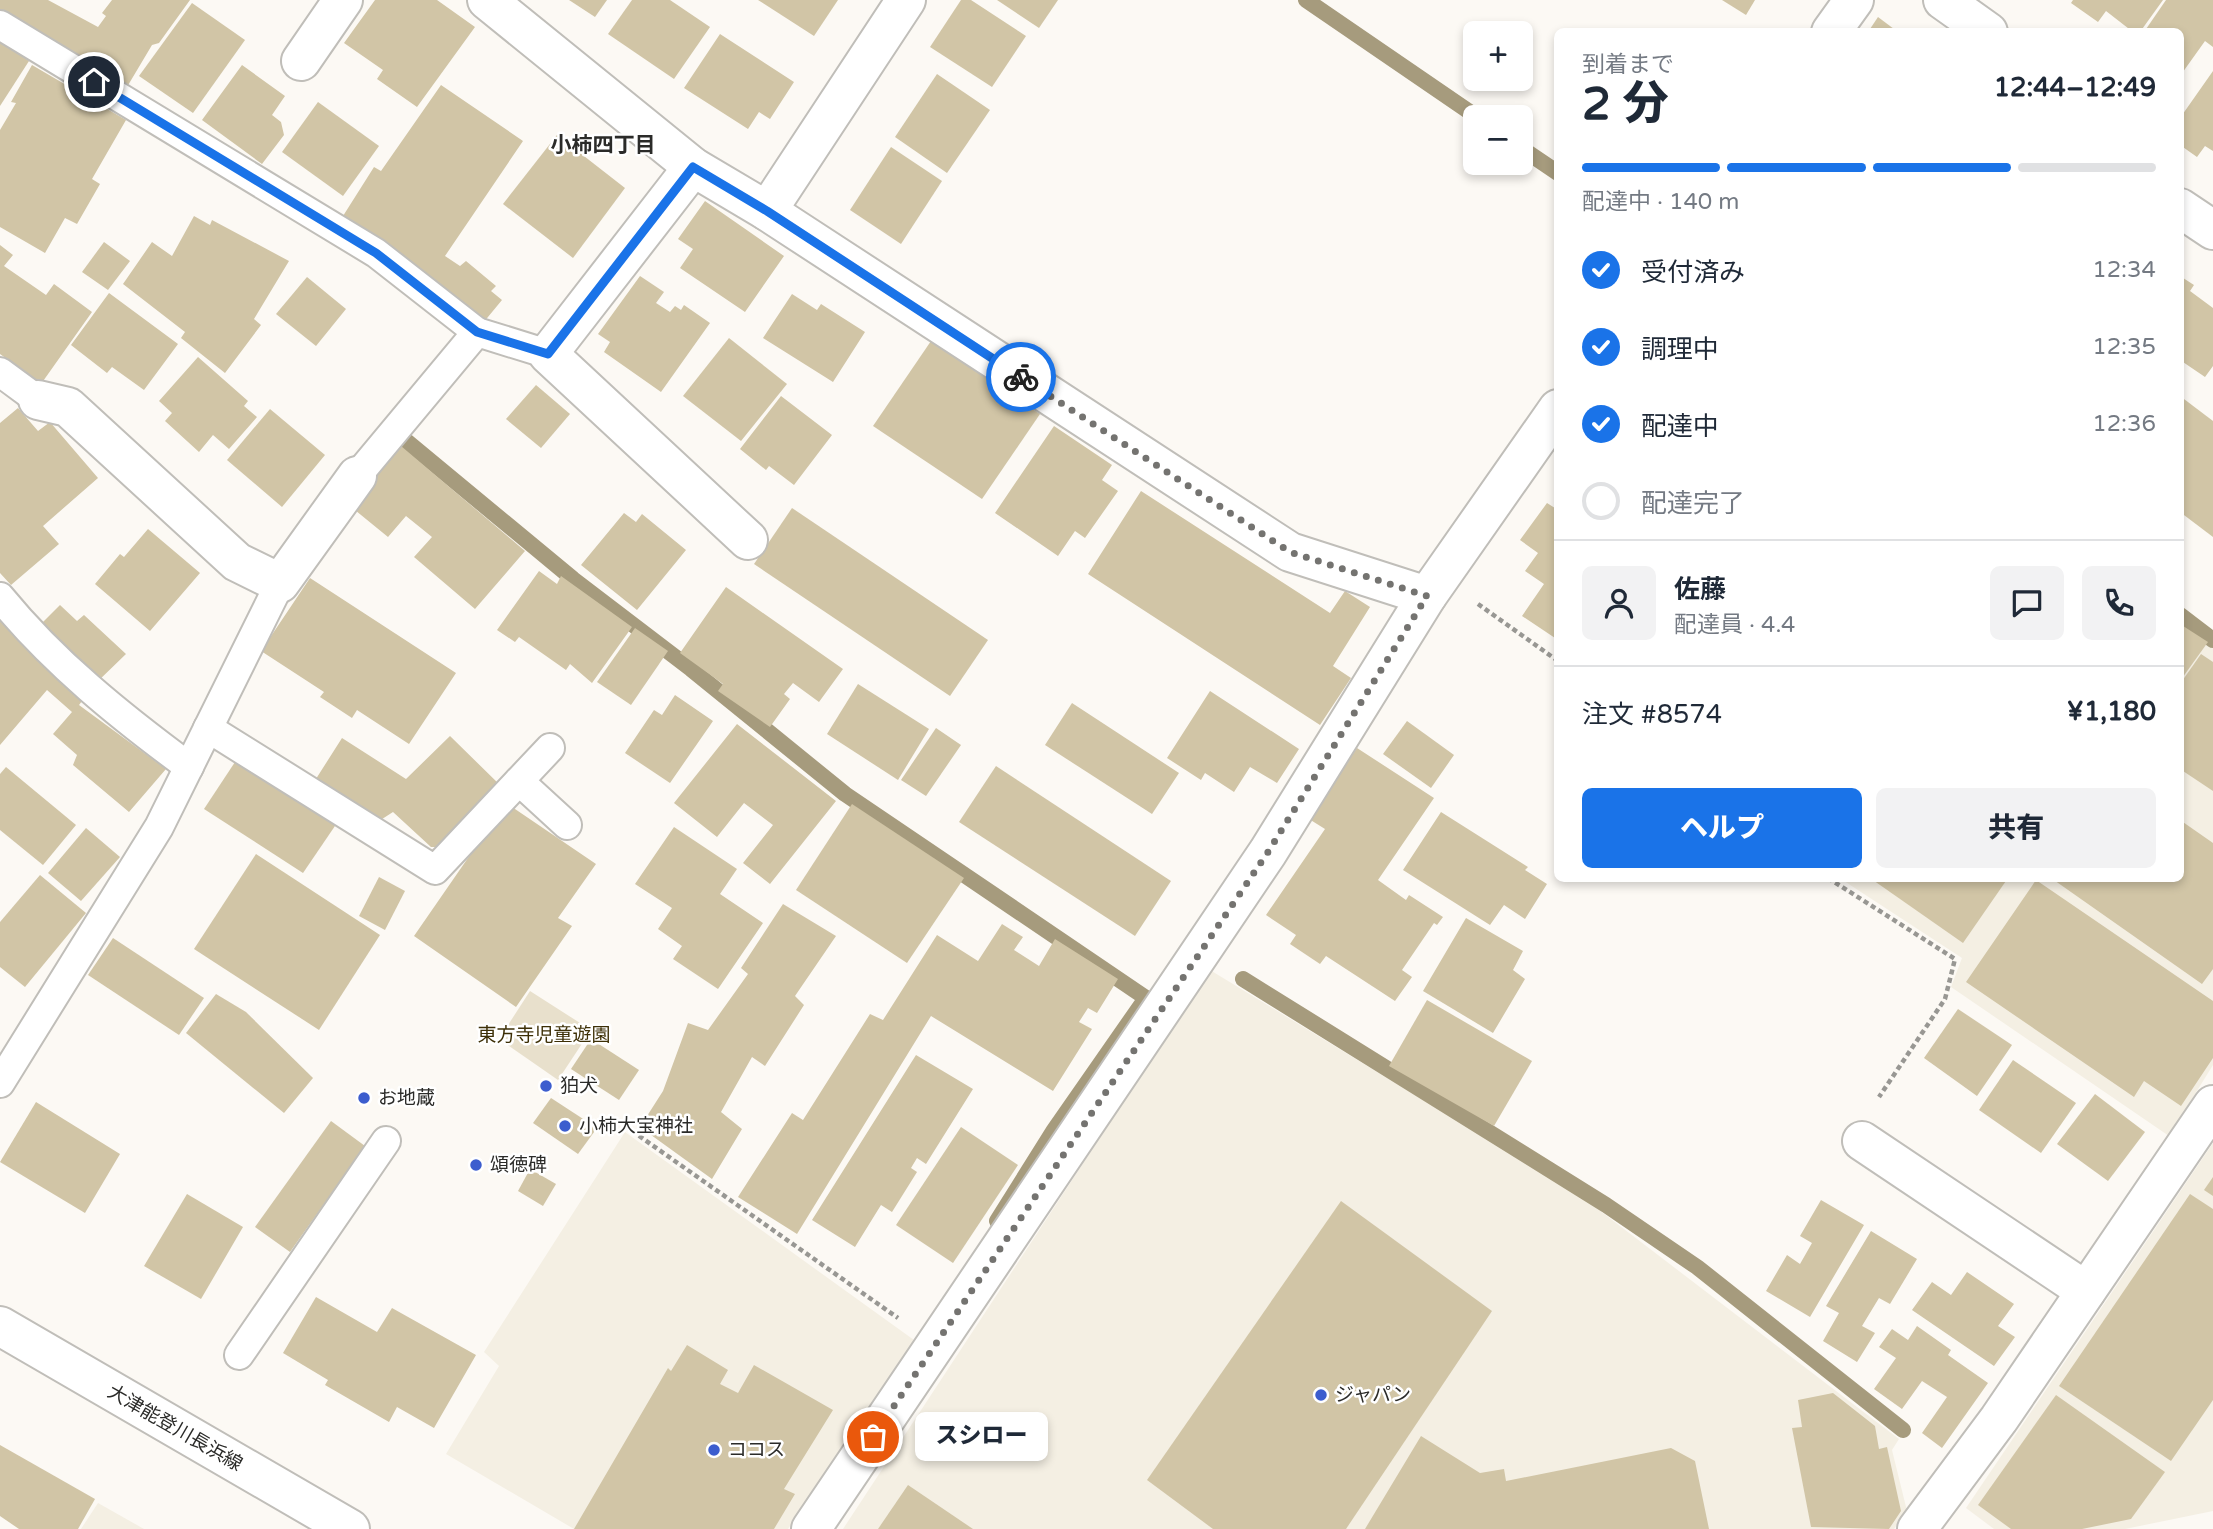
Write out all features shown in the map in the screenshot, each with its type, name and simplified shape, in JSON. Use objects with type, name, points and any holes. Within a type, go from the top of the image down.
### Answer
[{"type":"street","points":[[301,61],[343,0]]},
{"type":"street","points":[[487,0],[693,167],[767,211],[1290,552],[1434,587]]},
{"type":"street","points":[[767,211],[906,0]]},
{"type":"street","points":[[1834,28],[1854,0]]},
{"type":"street","points":[[1943,0],[1982,28]]},
{"type":"street","points":[[693,167],[548,354],[748,540]]},
{"type":"street","points":[[2184,211],[2213,230]]},
{"type":"street","points":[[38,400],[68,407],[237,562],[280,583],[357,476]]},
{"type":"street","points":[[811,1529],[1268,852],[1434,587],[1554,415]]},
{"type":"street","points":[[1917,1529],[1999,1419],[2213,1105]]},
{"type":"street","points":[[1862,1141],[2086,1291]]},
{"type":"street","name":"大津能登川長浜線","points":[[0,1326],[351,1529]]},
{"type":"lane","points":[[0,25],[376,253],[477,332],[548,354]]},
{"type":"lane","points":[[357,476],[477,332]]},
{"type":"lane","points":[[0,372],[38,400]]},
{"type":"lane","points":[[0,1083],[159,827],[280,583]]},
{"type":"lane","points":[[0,597],[26,628],[114,711],[189,767]]},
{"type":"lane","points":[[208,728],[435,870],[550,748]]},
{"type":"lane","points":[[519,780],[567,825]]},
{"type":"lane","points":[[239,1355],[386,1141]]},
{"type":"path","points":[[1434,587],[1554,659]]},
{"type":"path","points":[[1834,882],[1955,959],[1945,999],[1866,1116],[1862,1141]]},
{"type":"path","points":[[625,1126],[936,1344]]},
{"type":"shaded area","points":[[2184,625],[2213,647],[2213,1065],[2169,1136],[1951,987],[1962,958],[1846,882],[2184,882]]},
{"type":"shaded area","points":[[1210,970],[1582,1197],[1899,1439],[1892,1450],[1907,1511],[1894,1529],[843,1529]]},
{"type":"shaded area","points":[[625,1132],[914,1340],[788,1529],[574,1529],[446,1454],[499,1366],[484,1352]]},
{"type":"shaded area","points":[[2213,1143],[2213,1511],[2125,1529],[1994,1529],[1966,1508]]},
{"type":"shaded area","points":[[98,1503],[144,1529],[81,1529]]},
{"type":"green space","name":"東方寺児童遊園","points":[[530,991],[591,1030],[558,1080],[499,1039]]},
{"type":"building","points":[[0,0],[48,0],[98,27],[106,16],[102,13],[112,0],[190,0],[159,43],[152,45],[124,92],[0,20]]},
{"type":"building","points":[[375,0],[437,0],[475,27],[417,107],[377,79],[383,70],[344,43]]},
{"type":"building","points":[[569,0],[607,0],[595,17]]},
{"type":"building","points":[[632,0],[670,0],[710,27],[674,79],[608,34]]},
{"type":"building","points":[[758,0],[838,0],[814,36]]},
{"type":"building","points":[[961,0],[971,0],[1026,36],[992,87],[930,47]]},
{"type":"building","points":[[997,0],[1058,0],[1039,28]]},
{"type":"building","points":[[1722,0],[1755,0],[1746,15]]},
{"type":"building","points":[[2073,0],[2163,0],[2143,28],[2128,28],[2106,11],[2098,22],[2071,3]]},
{"type":"building","points":[[2166,0],[2213,0],[2213,47],[2205,41],[2184,70],[2184,28],[2147,28]]},
{"type":"building","points":[[192,3],[245,40],[193,113],[139,76]]},
{"type":"building","points":[[1878,17],[1893,28],[1871,28]]},
{"type":"building","points":[[720,34],[794,82],[770,119],[759,112],[748,129],[684,88]]},
{"type":"building","points":[[0,41],[29,61],[0,106]]},
{"type":"building","points":[[32,65],[126,120],[92,179],[100,184],[77,224],[65,218],[45,253],[0,227],[0,130],[16,103],[11,102]]},
{"type":"building","points":[[242,65],[285,96],[272,115],[281,122],[284,135],[262,164],[202,120]]},
{"type":"building","points":[[2213,71],[2213,151],[2205,146],[2197,157],[2184,148],[2184,112]]},
{"type":"building","points":[[937,74],[990,110],[947,173],[895,137]]},
{"type":"building","points":[[441,85],[523,141],[445,256],[460,266],[466,261],[496,286],[491,291],[502,300],[483,323],[343,216],[374,167],[381,171]]},
{"type":"building","points":[[318,102],[379,146],[343,196],[282,152]]},
{"type":"building","points":[[557,135],[625,188],[573,258],[503,204]]},
{"type":"building","points":[[891,147],[942,181],[901,244],[850,210]]},
{"type":"building","points":[[705,201],[784,256],[745,312],[680,268],[693,249],[678,239]]},
{"type":"building","points":[[194,216],[210,225],[212,220],[289,261],[254,319],[261,325],[225,373],[181,338],[185,332],[123,284],[152,242],[172,256]]},
{"type":"building","points":[[104,242],[130,261],[108,290],[82,272]]},
{"type":"building","points":[[0,245],[13,255],[4,266],[46,295],[54,284],[92,312],[41,384],[0,354]]},
{"type":"building","points":[[640,276],[664,292],[656,303],[670,312],[675,306],[681,310],[684,305],[710,323],[661,392],[604,352],[610,342],[598,334]]},
{"type":"building","points":[[307,277],[346,309],[316,346],[276,314]]},
{"type":"building","points":[[2184,279],[2194,285],[2190,291],[2213,308],[2213,366],[2205,377],[2184,363]]},
{"type":"building","points":[[109,293],[178,344],[144,390],[112,367],[107,373],[71,345]]},
{"type":"building","points":[[792,294],[817,310],[821,304],[865,332],[833,382],[763,338]]},
{"type":"building","points":[[729,338],[787,384],[741,441],[683,396]]},
{"type":"building","points":[[931,341],[1040,414],[982,499],[873,426]]},
{"type":"building","points":[[198,357],[248,401],[244,406],[257,417],[229,449],[213,435],[199,452],[165,421],[172,413],[159,401]]},
{"type":"building","points":[[536,385],[570,414],[541,448],[506,419]]},
{"type":"building","points":[[781,396],[832,435],[794,485],[769,466],[766,470],[740,449]]},
{"type":"building","points":[[2184,399],[2213,421],[2213,537],[2184,515]]},
{"type":"building","points":[[18,408],[38,431],[50,422],[98,478],[43,526],[59,544],[11,585],[0,573],[0,423]]},
{"type":"building","points":[[270,409],[325,455],[282,507],[227,460]]},
{"type":"building","points":[[1054,426],[1112,465],[1102,480],[1118,491],[1085,538],[1075,531],[1058,556],[995,513]]},
{"type":"building","points":[[401,446],[525,551],[475,609],[414,557],[432,537],[406,516],[388,537],[350,506]]},
{"type":"building","points":[[1141,491],[1330,613],[1345,591],[1370,607],[1333,666],[1351,678],[1320,725],[1088,574]]},
{"type":"building","points":[[1547,503],[1554,507],[1554,637],[1522,616],[1544,584],[1525,571],[1538,553],[1520,540]]},
{"type":"building","points":[[792,508],[988,640],[950,696],[754,564]]},
{"type":"building","points":[[624,513],[636,522],[642,514],[686,550],[637,610],[581,565]]},
{"type":"building","points":[[148,529],[200,573],[150,631],[95,584],[120,554],[124,557]]},
{"type":"building","points":[[539,571],[557,584],[561,576],[632,627],[592,683],[570,664],[566,670],[519,637],[515,642],[497,630]]},
{"type":"building","points":[[310,578],[456,673],[409,744],[357,710],[352,718],[320,697],[324,692],[261,651]]},
{"type":"building","points":[[726,587],[843,669],[819,702],[793,683],[784,694],[790,699],[770,727],[718,691],[723,684],[680,653]]},
{"type":"building","points":[[60,605],[77,621],[84,615],[126,654],[95,684],[37,628]]},
{"type":"building","points":[[0,621],[85,697],[79,705],[166,769],[129,812],[73,765],[77,755],[53,734],[72,712],[47,690],[0,745]]},
{"type":"building","points":[[2184,627],[2208,642],[2184,675]]},
{"type":"building","points":[[635,628],[668,651],[631,705],[597,682]]},
{"type":"building","points":[[2201,654],[2213,662],[2213,791],[2184,772],[2184,678]]},
{"type":"building","points":[[858,684],[929,729],[898,780],[827,734]]},
{"type":"building","points":[[1210,691],[1299,749],[1277,783],[1250,767],[1234,792],[1205,773],[1201,780],[1167,758]]},
{"type":"building","points":[[675,695],[713,721],[670,783],[625,753],[654,710],[662,715]]},
{"type":"building","points":[[1072,703],[1179,773],[1152,814],[1045,745]]},
{"type":"building","points":[[1407,721],[1454,755],[1431,788],[1383,754]]},
{"type":"building","points":[[737,724],[836,801],[770,884],[743,863],[773,825],[744,803],[717,837],[674,803]]},
{"type":"building","points":[[936,728],[961,745],[926,796],[901,780]]},
{"type":"building","points":[[450,736],[503,788],[447,847],[431,847],[393,812],[379,821],[314,782],[342,738],[406,779]]},
{"type":"building","points":[[1357,748],[1434,798],[1378,880],[1406,900],[1409,895],[1443,917],[1437,925],[1434,923],[1402,970],[1412,977],[1395,1001],[1326,956],[1320,964],[1290,944],[1296,935],[1266,915],[1325,829],[1309,819]]},
{"type":"building","points":[[237,759],[337,823],[303,873],[204,809]]},
{"type":"building","points":[[996,766],[1171,881],[1135,936],[959,822]]},
{"type":"building","points":[[6,767],[76,825],[43,865],[0,830],[0,774]]},
{"type":"building","points":[[506,803],[596,864],[558,918],[572,926],[516,1007],[414,936]]},
{"type":"building","points":[[852,804],[964,878],[907,963],[796,890]]},
{"type":"building","points":[[1441,812],[1528,867],[1525,870],[1547,884],[1525,919],[1504,905],[1490,925],[1403,870]]},
{"type":"building","points":[[2184,823],[2213,843],[2213,969],[2202,984],[2057,882],[2184,882]]},
{"type":"building","points":[[674,827],[737,869],[720,894],[763,923],[718,989],[673,959],[682,946],[658,929],[672,908],[635,884]]},
{"type":"building","points":[[86,828],[120,857],[81,901],[48,873]]},
{"type":"building","points":[[256,854],[380,935],[319,1030],[194,949]]},
{"type":"building","points":[[40,875],[86,913],[25,987],[0,967],[0,922]]},
{"type":"building","points":[[379,877],[405,891],[385,930],[359,916]]},
{"type":"building","points":[[1876,882],[2005,882],[1963,943]]},
{"type":"building","points":[[2035,882],[2039,882],[2213,1001],[2213,1058],[2181,1106],[2144,1081],[2134,1097],[1966,982]]},
{"type":"building","points":[[783,904],[836,936],[795,996],[804,1005],[765,1066],[752,1057],[721,1112],[742,1129],[712,1179],[640,1127],[663,1091],[688,1023],[708,1030],[748,974],[741,968]]},
{"type":"building","points":[[1466,918],[1523,951],[1513,970],[1525,979],[1493,1033],[1423,991]]},
{"type":"building","points":[[1002,924],[1023,937],[1014,950],[1039,966],[1055,939],[1118,979],[1097,1013],[1088,1008],[1079,1022],[1092,1029],[1053,1091],[931,1016],[797,1234],[738,1197],[792,1113],[803,1120],[870,1014],[883,1020],[937,935],[978,961]]},
{"type":"building","points":[[113,938],[204,998],[179,1035],[88,975]]},
{"type":"building","points":[[216,994],[246,1012],[313,1078],[284,1113],[186,1033]]},
{"type":"building","points":[[1427,1000],[1532,1061],[1494,1126],[1389,1066]]},
{"type":"building","points":[[1958,1009],[2012,1045],[1977,1096],[1924,1058]]},
{"type":"building","points":[[591,1039],[639,1070],[619,1100],[571,1069]]},
{"type":"building","points":[[916,1055],[973,1089],[926,1164],[917,1158],[911,1168],[917,1172],[892,1212],[881,1205],[855,1247],[812,1220]]},
{"type":"building","points":[[2013,1060],[2076,1103],[2041,1153],[1979,1110]]},
{"type":"building","points":[[2095,1094],[2145,1132],[2108,1181],[2057,1144]]},
{"type":"building","name":"小柿大宝神社","points":[[551,1098],[597,1128],[578,1154],[533,1123]]},
{"type":"building","points":[[36,1102],[120,1154],[85,1213],[0,1162]]},
{"type":"building","points":[[331,1121],[365,1146],[290,1252],[255,1227]]},
{"type":"building","points":[[961,1127],[1018,1165],[953,1263],[896,1225]]},
{"type":"building","points":[[530,1169],[556,1184],[543,1206],[518,1191]]},
{"type":"building","points":[[2213,1177],[2213,1196],[2204,1190]]},
{"type":"building","points":[[187,1194],[243,1227],[201,1299],[144,1266]]},
{"type":"building","points":[[2190,1194],[2213,1209],[2213,1400],[2171,1461],[2059,1386]]},
{"type":"building","points":[[1821,1200],[1864,1225],[1810,1317],[1766,1291],[1787,1255],[1800,1264],[1812,1243],[1800,1236]]},
{"type":"building","name":"ジャパン","points":[[1341,1201],[1492,1311],[1346,1529],[1213,1529],[1147,1480]]},
{"type":"building","points":[[1871,1231],[1917,1259],[1890,1304],[1879,1298],[1862,1326],[1875,1333],[1857,1362],[1823,1341],[1839,1313],[1826,1306]]},
{"type":"building","points":[[1967,1272],[2014,1304],[1998,1326],[2015,1337],[1994,1366],[1912,1310],[1932,1282],[1951,1295]]},
{"type":"building","points":[[316,1297],[377,1332],[392,1308],[476,1355],[434,1428],[397,1407],[389,1422],[325,1385],[328,1380],[283,1353]]},
{"type":"building","points":[[1917,1326],[1951,1350],[1948,1355],[1988,1383],[1942,1448],[1922,1433],[1947,1397],[1922,1381],[1902,1409],[1874,1389],[1896,1358],[1879,1347],[1892,1329],[1908,1340]]},
{"type":"building","name":"ココス","points":[[687,1345],[728,1370],[720,1384],[738,1393],[754,1365],[833,1410],[784,1489],[795,1494],[774,1529],[574,1529],[668,1368],[671,1371]]},
{"type":"building","points":[[1833,1393],[1875,1426],[1879,1449],[1887,1447],[1901,1511],[1889,1529],[1811,1527],[1792,1428],[1802,1427],[1798,1400]]},
{"type":"building","points":[[2056,1395],[2165,1472],[2131,1519],[2082,1529],[2011,1529],[1978,1505]]},
{"type":"building","points":[[1421,1436],[1480,1473],[1504,1469],[1506,1481],[1671,1448],[1695,1461],[1709,1529],[1365,1529]]},
{"type":"building","points":[[0,1445],[95,1499],[78,1529],[19,1529],[0,1516]]},
{"type":"building","points":[[908,1485],[973,1529],[878,1529]]},
{"type":"waterway","points":[[1306,0],[1463,107]]},
{"type":"waterway","points":[[1533,156],[1554,170]]},
{"type":"waterway","points":[[405,440],[573,579],[691,669],[845,794],[1146,998],[1054,1130],[997,1221]]},
{"type":"waterway","points":[[2184,618],[2213,640]]},
{"type":"waterway","points":[[1243,979],[1606,1205],[1697,1267],[1903,1430]]},
{"type":"way so far","points":[[873,1437],[1268,852],[1427,596],[1290,552],[1021,377]]},
{"type":"place","name":"狛犬","points":[[546,1086]]},
{"type":"place","name":"お地蔵","points":[[364,1098]]},
{"type":"place","name":"小柿大宝神社","points":[[565,1126]]},
{"type":"place","name":"頌徳碑","points":[[476,1165]]},
{"type":"place","name":"ジャパン","points":[[1321,1395]]},
{"type":"place","name":"スシロー","points":[[873,1437]]},
{"type":"place","name":"ココス","points":[[714,1450]]},
{"type":"district","name":"小柿四丁目","points":[[603,145]]},
{"type":"route","points":[[94,82],[376,253],[477,332],[548,354],[693,167],[767,211],[1021,377]]}]
